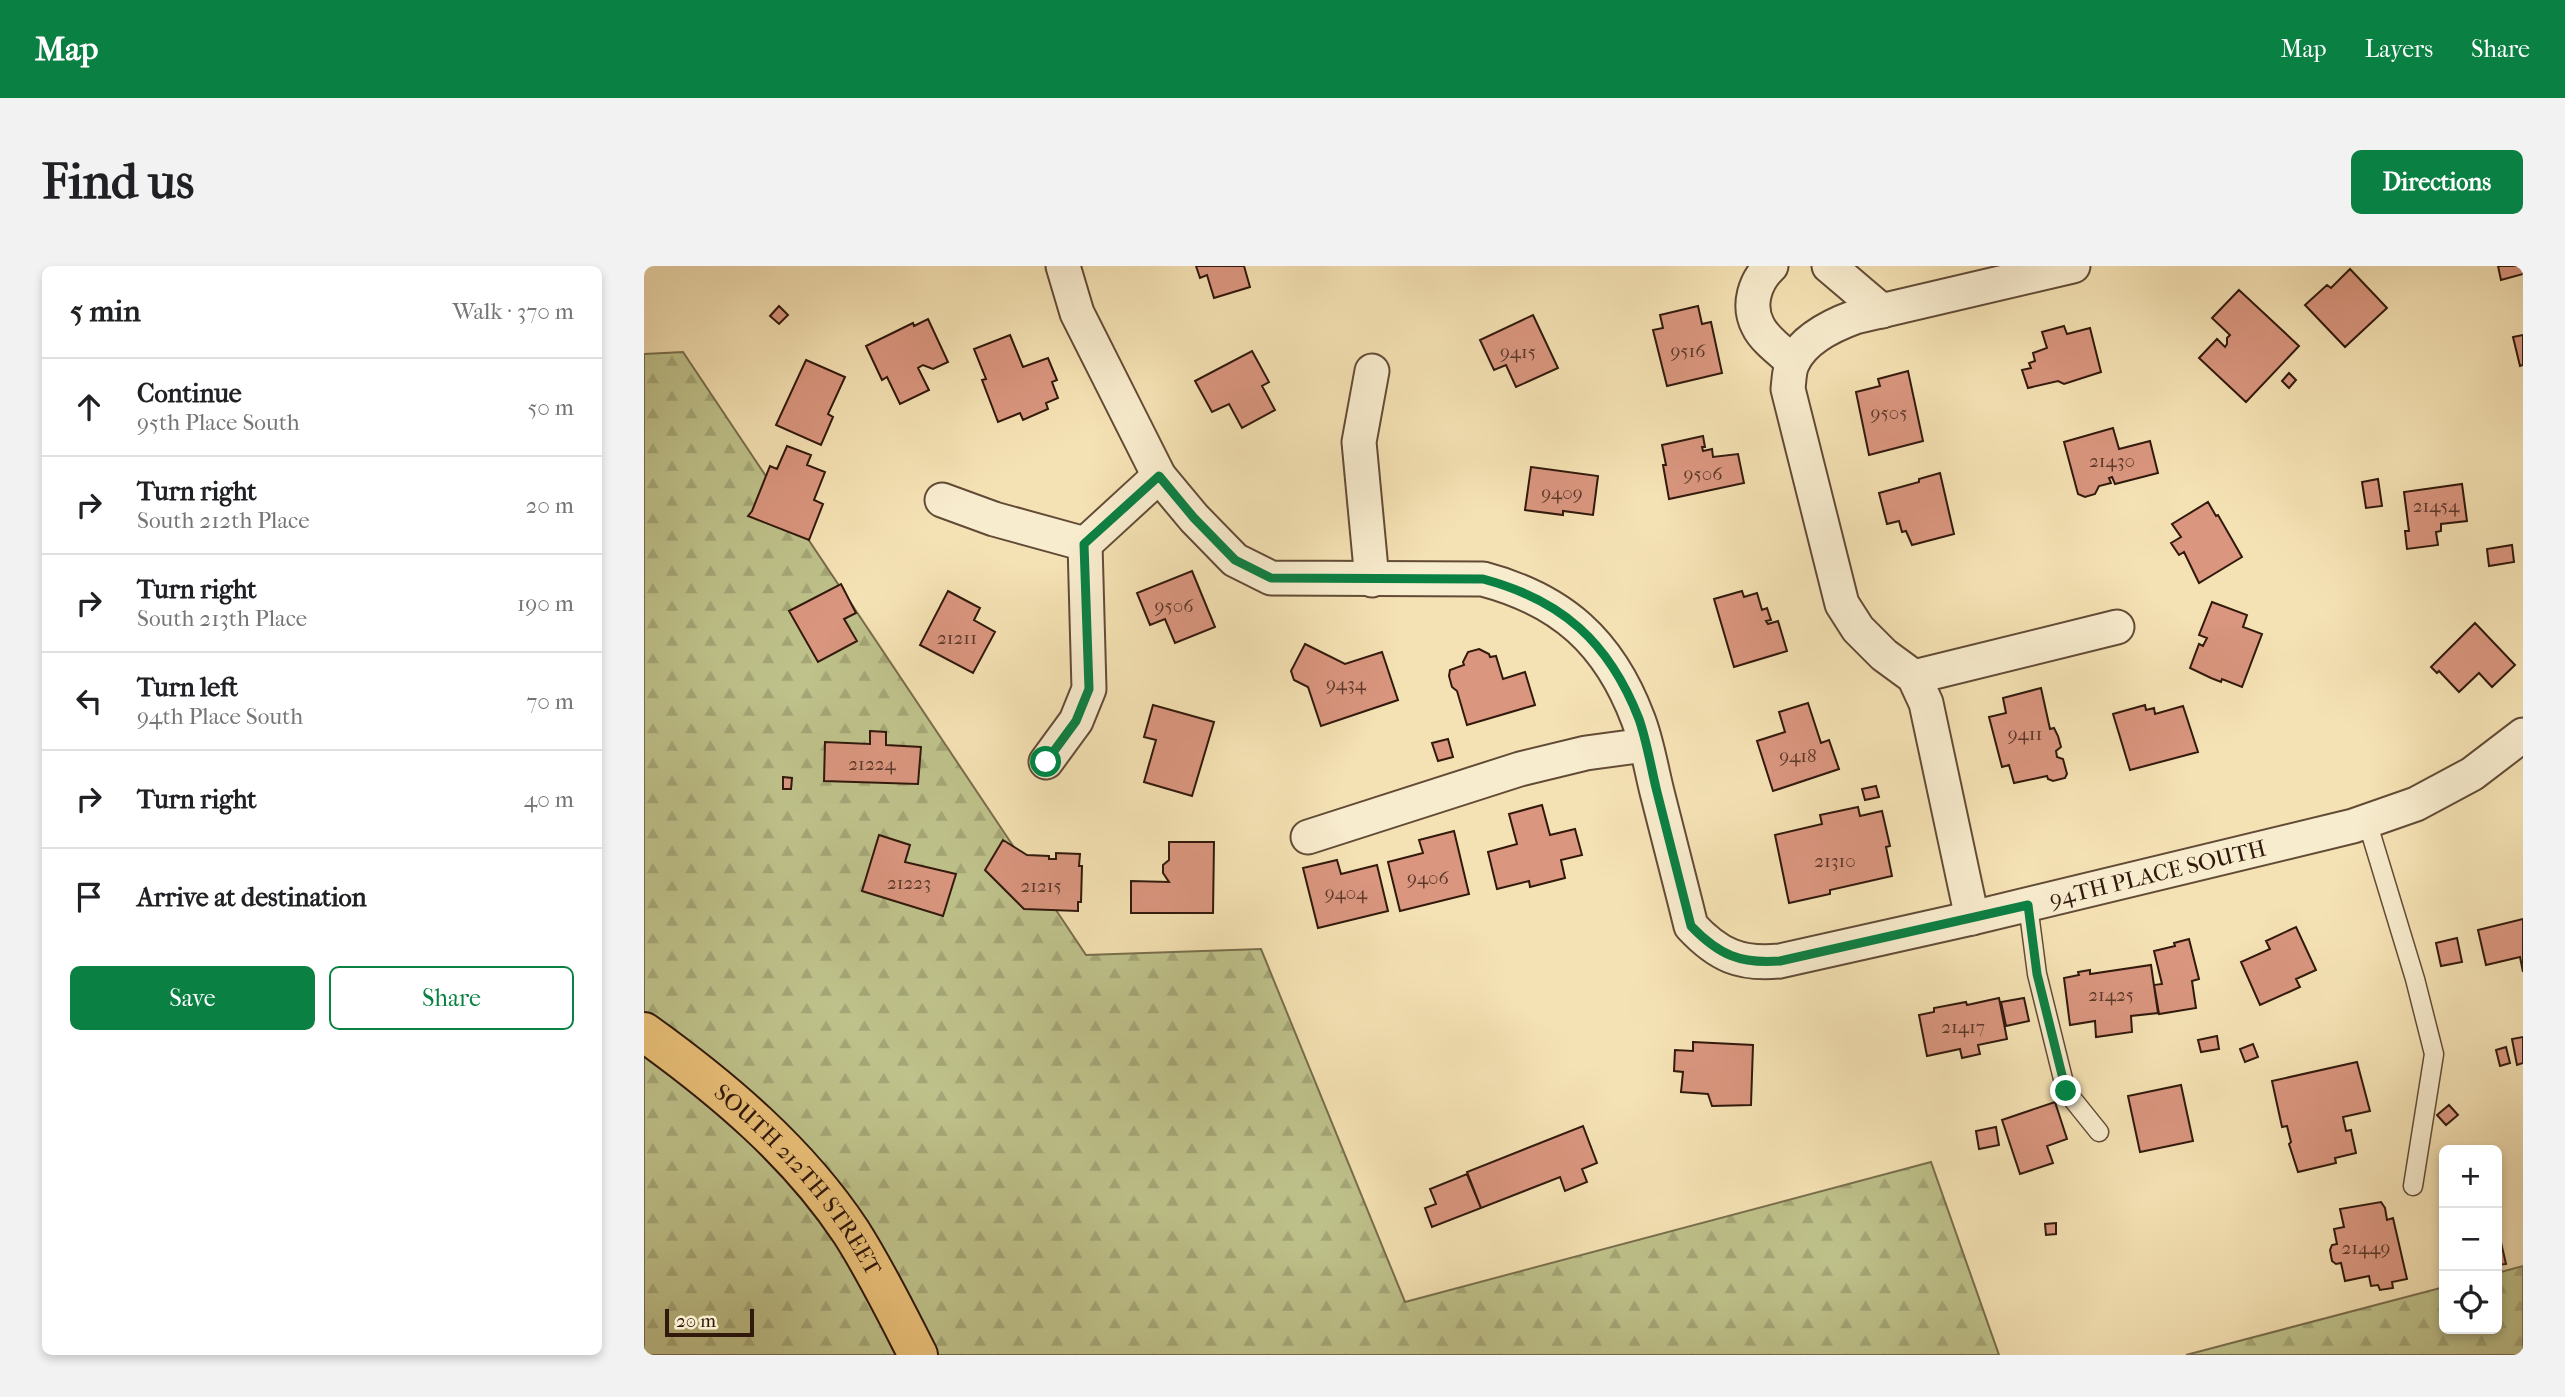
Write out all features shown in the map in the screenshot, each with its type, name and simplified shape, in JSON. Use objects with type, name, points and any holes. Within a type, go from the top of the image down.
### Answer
[{"type":"main road","name":"SOUTH 212TH STREET","points":[[644,1032],[692,1066],[757,1123],[804,1171],[851,1232],[918,1355]]},
{"type":"street","points":[[1063,266],[1077,313],[1159,476],[1194,518],[1235,560],[1271,578],[1483,579],[1514,588],[1550,605],[1587,633],[1616,671],[1639,720],[1645,745],[1586,753],[1520,769],[1308,837]]},
{"type":"street","points":[[1771,266],[1761,276],[1754,295],[1753,312],[1758,328],[1793,362]]},
{"type":"street","points":[[1829,266],[1869,314]]},
{"type":"street","points":[[1972,918],[1926,703],[1914,677],[1884,655],[1858,629],[1842,604],[1788,389],[1793,362],[1824,331],[1869,314],[2073,266]]},
{"type":"street","points":[[1371,580],[1359,442],[1372,371]]},
{"type":"street","points":[[1046,762],[1076,721],[1089,689],[1084,544],[1159,476]]},
{"type":"street","points":[[942,500],[994,519],[1084,544]]},
{"type":"street","points":[[1914,677],[2117,627]]},
{"type":"street","name":"94TH PLACE SOUTH","points":[[1645,745],[1691,926],[1709,945],[1732,957],[1758,963],[1780,961],[2028,905],[2367,821],[2416,804],[2472,774],[2523,736]]},
{"type":"lane","points":[[2367,821],[2415,979],[2434,1054],[2413,1186]]},
{"type":"lane","points":[[2028,905],[2037,974],[2066,1091],[2099,1132]]},
{"type":"green space","points":[[683,352],[1086,955],[1261,949],[1405,1302],[1931,1162],[1999,1355],[644,1355],[644,354]]},
{"type":"green space","points":[[2523,1266],[2523,1355],[2186,1355],[2439,1288],[2439,1334],[2502,1334],[2502,1272]]},
{"type":"building","points":[[1196,266],[1244,266],[1250,287],[1214,298],[1207,275],[1200,278]]},
{"type":"building","points":[[2498,266],[2523,266],[2523,274],[2501,280]]},
{"type":"building","points":[[2350,269],[2387,308],[2345,347],[2305,305],[2327,285],[2331,288]]},
{"type":"building","points":[[2239,290],[2299,346],[2246,402],[2199,358],[2217,339],[2225,347],[2227,344],[2230,335],[2212,318]]},
{"type":"building","points":[[779,306],[788,315],[779,324],[770,316]]},
{"type":"building","points":[[1698,306],[1702,324],[1711,322],[1722,373],[1667,386],[1653,330],[1663,328],[1660,315]]},
{"type":"building","points":[[1533,315],[1558,368],[1516,387],[1506,365],[1494,370],[1480,340]]},
{"type":"building","points":[[928,319],[948,362],[933,369],[923,365],[918,368],[929,390],[900,404],[887,377],[882,380],[866,346],[913,323],[914,326]]},
{"type":"building","points":[[2064,326],[2067,334],[2090,328],[2101,372],[2064,384],[2058,381],[2028,388],[2022,370],[2031,368],[2029,363],[2035,361],[2033,353],[2047,348],[2042,332]]},
{"type":"building","points":[[1010,335],[1023,367],[1048,358],[1057,380],[1052,382],[1058,398],[1046,403],[1048,409],[1023,420],[1020,413],[998,422],[974,349]]},
{"type":"building","points":[[2523,335],[2523,365],[2520,366],[2513,337]]},
{"type":"building","points":[[1252,351],[1269,382],[1262,386],[1275,410],[1242,428],[1229,404],[1212,412],[1195,381]]},
{"type":"building","points":[[806,360],[845,377],[828,414],[833,417],[821,445],[776,425]]},
{"type":"building","points":[[1908,371],[1923,441],[1869,455],[1856,392],[1880,386],[1878,379]]},
{"type":"building","points":[[2289,373],[2296,380],[2289,388],[2282,381]]},
{"type":"building","points":[[2113,428],[2119,449],[2150,441],[2158,473],[2115,484],[2112,477],[2109,478],[2111,483],[2099,486],[2095,494],[2085,497],[2078,494],[2064,442]]},
{"type":"building","points":[[1703,436],[1703,451],[1712,449],[1713,457],[1738,454],[1744,483],[1669,499],[1662,445]]},
{"type":"building","points":[[787,446],[811,455],[807,465],[825,472],[814,500],[823,504],[809,540],[748,516],[770,466],[777,469]]},
{"type":"building","points":[[1531,467],[1598,476],[1593,515],[1563,511],[1563,515],[1525,510]]},
{"type":"building","points":[[1940,473],[1954,534],[1912,545],[1906,531],[1902,532],[1899,521],[1887,524],[1879,493]]},
{"type":"building","points":[[2378,479],[2382,506],[2366,508],[2362,482]]},
{"type":"building","points":[[2462,484],[2467,521],[2441,524],[2441,531],[2436,532],[2438,545],[2407,549],[2405,531],[2409,531],[2404,492]]},
{"type":"building","points":[[2208,502],[2242,557],[2199,583],[2184,552],[2179,555],[2171,543],[2181,537],[2172,524]]},
{"type":"building","points":[[2512,545],[2514,562],[2489,566],[2487,549]]},
{"type":"building","points":[[1192,571],[1215,627],[1175,643],[1165,619],[1150,625],[1137,593]]},
{"type":"building","points":[[841,584],[856,613],[844,619],[857,641],[818,662],[789,611]]},
{"type":"building","points":[[948,591],[980,608],[974,620],[995,632],[973,673],[920,645]]},
{"type":"building","points":[[1742,591],[1744,597],[1757,593],[1762,610],[1767,608],[1771,620],[1766,621],[1768,624],[1778,621],[1787,651],[1734,667],[1714,599]]},
{"type":"building","points":[[2212,602],[2247,615],[2243,627],[2262,634],[2242,687],[2222,679],[2221,682],[2190,668],[2199,644],[2203,646],[2207,638],[2199,635]]},
{"type":"building","points":[[2475,623],[2515,665],[2492,687],[2479,673],[2459,692],[2439,671],[2437,673],[2431,667]]},
{"type":"building","points":[[1305,644],[1345,664],[1382,652],[1398,700],[1321,726],[1308,687],[1294,680],[1291,671]]},
{"type":"building","points":[[1479,649],[1490,657],[1496,656],[1503,679],[1525,672],[1535,705],[1467,725],[1457,691],[1452,687],[1449,676],[1450,670],[1464,665],[1468,652]]},
{"type":"building","points":[[2041,688],[2050,729],[2054,728],[2061,747],[2056,751],[2057,757],[2063,759],[2067,774],[2065,778],[2053,781],[2047,776],[2014,783],[2009,765],[2002,767],[1989,717],[2006,713],[2003,698]]},
{"type":"building","points":[[1808,703],[1821,743],[1829,740],[1839,769],[1773,791],[1757,741],[1785,732],[1779,712]]},
{"type":"building","points":[[1153,705],[1214,722],[1192,796],[1144,782],[1156,740],[1144,737]]},
{"type":"building","points":[[2145,705],[2146,710],[2154,708],[2155,714],[2183,706],[2198,752],[2130,770],[2113,714]]},
{"type":"building","points":[[870,731],[886,732],[886,745],[921,747],[918,784],[824,781],[825,742],[870,744]]},
{"type":"building","points":[[1448,739],[1453,757],[1438,761],[1432,743]]},
{"type":"building","points":[[783,777],[792,778],[791,789],[783,789]]},
{"type":"building","points":[[1876,786],[1879,797],[1865,800],[1862,789]]},
{"type":"building","points":[[1542,805],[1550,835],[1575,829],[1582,855],[1561,860],[1565,878],[1530,887],[1529,881],[1497,889],[1488,852],[1517,844],[1509,814]]},
{"type":"building","points":[[1858,807],[1860,816],[1882,811],[1890,846],[1886,847],[1892,876],[1830,890],[1830,894],[1789,903],[1775,835],[1822,824],[1820,815]]},
{"type":"building","points":[[1454,831],[1469,894],[1400,911],[1388,862],[1423,853],[1419,840]]},
{"type":"building","points":[[879,835],[910,845],[905,862],[956,874],[943,916],[862,891]]},
{"type":"building","points":[[1003,840],[1027,855],[1049,856],[1049,859],[1056,859],[1056,853],[1080,854],[1081,902],[1078,902],[1078,911],[1024,909],[985,870]]},
{"type":"building","points":[[1169,842],[1214,842],[1213,913],[1131,913],[1131,881],[1169,882],[1163,873],[1163,865],[1169,860]]},
{"type":"building","points":[[1337,860],[1341,874],[1377,865],[1388,911],[1318,928],[1303,868]]},
{"type":"building","points":[[2523,919],[2523,972],[2520,957],[2486,965],[2478,930]]},
{"type":"building","points":[[2296,927],[2316,970],[2296,979],[2300,987],[2260,1005],[2241,962],[2270,949],[2266,941]]},
{"type":"building","points":[[2457,938],[2462,962],[2441,966],[2436,943]]},
{"type":"building","points":[[2189,939],[2199,979],[2192,981],[2196,1008],[2159,1014],[2154,985],[2162,984],[2154,951]]},
{"type":"building","points":[[2151,965],[2158,1013],[2131,1016],[2132,1032],[2096,1037],[2095,1021],[2070,1025],[2064,978],[2090,970],[2090,974]]},
{"type":"building","points":[[1999,998],[2007,1039],[1978,1045],[1980,1054],[1962,1058],[1960,1049],[1927,1056],[1919,1015],[1934,1012],[1934,1008]]},
{"type":"building","points":[[2024,998],[2029,1021],[2006,1026],[2001,1002]]},
{"type":"building","points":[[2217,1036],[2219,1049],[2201,1052],[2198,1040]]},
{"type":"building","points":[[2523,1037],[2523,1063],[2517,1065],[2512,1039]]},
{"type":"building","points":[[1693,1042],[1753,1045],[1751,1105],[1712,1106],[1708,1094],[1681,1092],[1683,1072],[1674,1071],[1675,1050],[1693,1051]]},
{"type":"building","points":[[2253,1044],[2258,1057],[2245,1062],[2240,1049]]},
{"type":"building","points":[[2506,1047],[2510,1063],[2500,1066],[2496,1050]]},
{"type":"building","points":[[2357,1062],[2370,1111],[2343,1117],[2346,1131],[2351,1130],[2356,1153],[2335,1158],[2336,1163],[2298,1172],[2289,1144],[2291,1142],[2287,1126],[2282,1127],[2272,1081]]},
{"type":"building","points":[[2181,1085],[2193,1141],[2140,1152],[2128,1096]]},
{"type":"building","points":[[2055,1102],[2067,1139],[2047,1146],[2053,1163],[2020,1174],[2002,1120]]},
{"type":"building","points":[[2449,1105],[2458,1115],[2446,1125],[2437,1115]]},
{"type":"building","points":[[1583,1126],[1597,1163],[1582,1169],[1587,1182],[1565,1191],[1560,1177],[1481,1208],[1467,1172]]},
{"type":"building","points":[[1996,1127],[1999,1145],[1979,1149],[1976,1131]]},
{"type":"building","points":[[1467,1174],[1481,1208],[1432,1227],[1425,1208],[1436,1204],[1430,1189]]},
{"type":"building","points":[[2381,1202],[2387,1220],[2393,1218],[2407,1279],[2392,1282],[2393,1288],[2380,1290],[2378,1285],[2371,1286],[2369,1276],[2345,1281],[2341,1263],[2332,1261],[2330,1250],[2332,1245],[2337,1244],[2334,1229],[2344,1227],[2340,1209]]},
{"type":"building","points":[[2056,1223],[2056,1234],[2046,1235],[2045,1224]]},
{"type":"building","points":[[2502,1247],[2506,1264],[2502,1264]]},
{"type":"route","points":[[1046,762],[1076,721],[1089,689],[1084,544],[1159,476],[1194,518],[1235,560],[1271,578],[1483,579],[1514,588],[1550,605],[1587,633],[1616,671],[1639,720],[1691,926],[1709,945],[1732,957],[1758,963],[1780,961],[2028,905],[2037,974],[2066,1091]]}]
